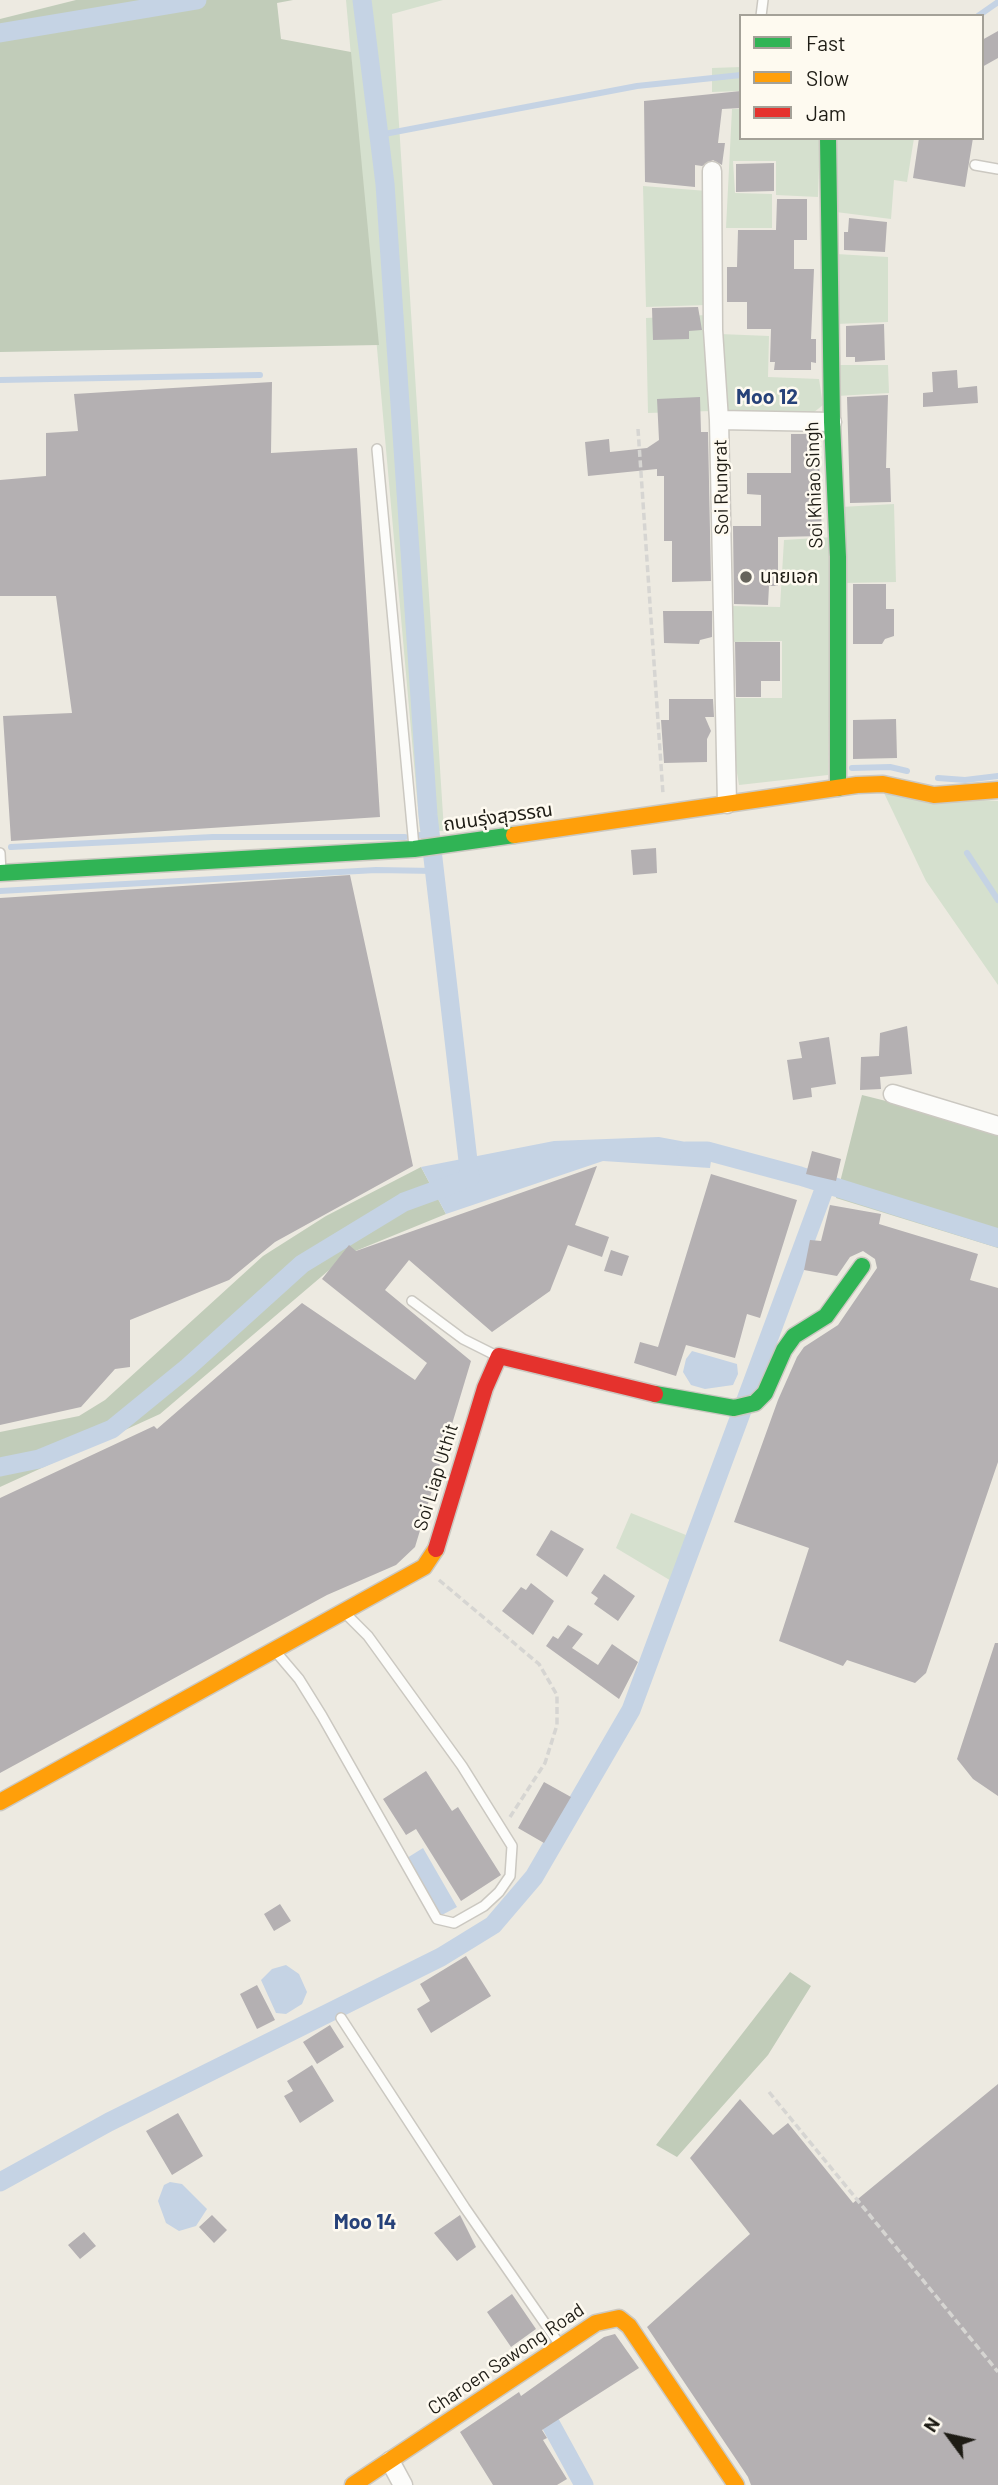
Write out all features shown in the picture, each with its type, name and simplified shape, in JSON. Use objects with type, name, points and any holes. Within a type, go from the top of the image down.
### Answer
[{"type":"street","name":"Soi Khiao Singh","points":[[828,140],[832,422],[838,557],[838,788]]},
{"type":"street","name":"Soi Rungrat","points":[[712,171],[713,330],[719,420],[727,804]]},
{"type":"street","points":[[719,420],[832,422]]},
{"type":"street","name":"ถนนรุ่งสุวรรณ","points":[[1,873],[415,849],[838,788],[883,784],[934,795],[998,790]]},
{"type":"street","points":[[894,1094],[998,1126]]},
{"type":"street","points":[[499,1356],[662,1396],[734,1409],[755,1403],[765,1392],[784,1350],[794,1336],[826,1316],[862,1265]]},
{"type":"street","name":"Soi Liap Uthit","points":[[424,1567],[435,1552],[485,1388],[499,1356]]},
{"type":"street","points":[[0,1802],[424,1567]]},
{"type":"street","name":"Charoen Sawong Road","points":[[353,2485],[561,2346],[607,2318],[618,2318],[629,2326],[736,2485]]},
{"type":"street","points":[[390,2461],[403,2485]]},
{"type":"lane","points":[[975,165],[998,169]]},
{"type":"lane","points":[[377,449],[415,849]]},
{"type":"lane","points":[[0,853],[1,873]]},
{"type":"lane","points":[[412,1301],[463,1339],[499,1356]]},
{"type":"lane","points":[[276,1651],[299,1679],[322,1716],[437,1920],[454,1923],[484,1906],[499,1892],[510,1876],[512,1846],[462,1766],[368,1636],[345,1613]]},
{"type":"lane","points":[[341,2018],[465,2208],[561,2346]]},
{"type":"path","points":[[638,429],[660,775],[666,814]]},
{"type":"path","points":[[424,1567],[539,1664],[557,1695],[556,1725],[545,1763],[503,1829]]},
{"type":"path","points":[[769,2092],[998,2372]]},
{"type":"green space","points":[[76,0],[293,0],[277,3],[281,39],[351,52],[379,345],[0,352],[0,19]]},
{"type":"green space","points":[[346,0],[443,0],[392,14],[444,831],[420,831]]},
{"type":"green space","points":[[739,67],[739,91],[712,92],[712,68]]},
{"type":"green space","points":[[732,109],[739,109],[739,140],[820,140],[818,197],[776,195],[776,161],[733,161],[735,193],[772,194],[772,228],[726,228]]},
{"type":"green space","points":[[836,140],[914,140],[907,182],[894,180],[891,219],[836,212]]},
{"type":"green space","points":[[643,186],[707,191],[706,305],[646,307]]},
{"type":"green space","points":[[836,254],[888,257],[888,322],[836,324]]},
{"type":"green space","points":[[707,315],[711,411],[648,413],[646,318]]},
{"type":"green space","points":[[720,334],[769,336],[768,377],[819,379],[823,405],[813,413],[728,410],[721,389]]},
{"type":"green space","points":[[837,365],[888,365],[889,393],[837,396]]},
{"type":"green space","points":[[894,504],[896,582],[842,583],[841,507]]},
{"type":"green space","points":[[832,537],[828,775],[739,785],[733,749],[735,698],[782,698],[782,641],[732,642],[731,606],[780,607],[784,540]]},
{"type":"green space","points":[[884,793],[998,801],[998,985],[926,881]]},
{"type":"green space","points":[[862,1095],[998,1129],[998,1248],[836,1198]]},
{"type":"green space","points":[[421,1167],[446,1214],[348,1254],[160,1414],[0,1487],[0,1432],[79,1416],[105,1400],[263,1256],[326,1216]]},
{"type":"green space","points":[[631,1513],[686,1535],[673,1582],[616,1548]]},
{"type":"green space","points":[[790,1972],[811,1986],[768,2055],[677,2157],[656,2145]]},
{"type":"water","points":[[659,1137],[713,1147],[710,1168],[603,1161],[446,1214],[421,1167],[554,1141]]},
{"type":"water","points":[[692,1351],[737,1364],[738,1374],[733,1385],[705,1389],[691,1385],[683,1372],[686,1359]]},
{"type":"water","points":[[423,1848],[457,1907],[440,1916],[407,1858]]},
{"type":"water","points":[[286,1965],[299,1974],[307,1992],[302,2004],[286,2014],[276,2013],[261,1980],[272,1969]]},
{"type":"water","points":[[170,2182],[182,2184],[207,2209],[196,2226],[179,2231],[166,2223],[158,2201],[164,2185]]},
{"type":"building","points":[[998,31],[998,58],[984,66],[984,39]]},
{"type":"building","points":[[739,91],[739,108],[722,109],[718,143],[725,143],[722,165],[713,160],[702,166],[695,165],[695,187],[645,182],[644,101]]},
{"type":"building","points":[[919,140],[973,140],[965,187],[913,178]]},
{"type":"building","points":[[774,163],[774,191],[736,192],[736,164]]},
{"type":"building","points":[[777,199],[807,199],[807,240],[794,240],[794,269],[814,269],[811,339],[816,339],[816,363],[811,362],[811,370],[774,370],[775,362],[770,362],[771,329],[747,329],[747,302],[727,302],[727,267],[737,267],[738,230],[776,230]]},
{"type":"building","points":[[849,218],[887,222],[885,252],[844,250],[844,232],[848,232]]},
{"type":"building","points":[[698,307],[702,330],[689,331],[689,339],[653,340],[652,308]]},
{"type":"building","points":[[884,324],[885,360],[855,362],[855,357],[846,357],[846,326]]},
{"type":"building","points":[[957,370],[958,388],[977,386],[978,403],[923,407],[923,393],[933,392],[932,372]]},
{"type":"building","points":[[272,382],[271,453],[357,448],[380,817],[11,841],[3,716],[72,713],[56,596],[0,596],[0,480],[46,476],[46,433],[78,431],[74,394]]},
{"type":"building","points":[[888,395],[886,468],[890,468],[891,502],[850,503],[847,397]]},
{"type":"building","points":[[700,397],[701,432],[708,432],[711,581],[672,582],[672,541],[664,541],[664,476],[657,476],[657,469],[588,476],[585,442],[609,439],[610,452],[647,448],[659,440],[657,399]]},
{"type":"building","points":[[791,434],[818,434],[822,536],[778,537],[778,586],[769,586],[768,605],[734,604],[733,526],[761,526],[761,495],[747,494],[747,473],[791,473]]},
{"type":"building","points":[[853,584],[886,584],[886,609],[894,609],[894,636],[885,639],[882,644],[853,644]]},
{"type":"building","points":[[663,611],[712,611],[712,637],[700,640],[699,644],[664,643]]},
{"type":"building","points":[[735,642],[780,642],[780,681],[761,681],[761,697],[736,697]]},
{"type":"building","points":[[669,699],[713,699],[714,717],[705,717],[711,731],[707,739],[707,762],[664,763],[661,720],[669,720]]},
{"type":"building","points":[[896,719],[897,758],[853,759],[853,720]]},
{"type":"building","points":[[656,848],[657,873],[633,875],[631,850]]},
{"type":"building","points":[[350,875],[413,1166],[275,1242],[229,1280],[130,1320],[130,1367],[115,1369],[81,1407],[0,1425],[0,898]]},
{"type":"building","points":[[907,1026],[912,1074],[880,1077],[881,1089],[860,1090],[861,1057],[879,1056],[880,1033]]},
{"type":"building","points":[[829,1037],[836,1084],[811,1088],[812,1097],[793,1100],[787,1060],[802,1058],[799,1042]]},
{"type":"building","points":[[812,1151],[841,1159],[836,1181],[806,1174]]},
{"type":"building","points":[[597,1166],[575,1225],[609,1237],[602,1257],[568,1245],[550,1291],[492,1332],[409,1260],[385,1290],[471,1361],[415,1547],[396,1565],[327,1595],[0,1773],[0,1498],[154,1426],[157,1429],[302,1303],[415,1380],[427,1363],[322,1279],[349,1245],[356,1251]]},
{"type":"building","points":[[711,1174],[797,1200],[760,1318],[747,1314],[735,1358],[686,1345],[676,1376],[634,1363],[640,1342],[658,1347]]},
{"type":"building","points":[[830,1205],[881,1214],[879,1224],[978,1254],[970,1280],[998,1288],[998,1462],[926,1673],[915,1683],[847,1660],[843,1666],[779,1641],[809,1548],[734,1522],[778,1400],[797,1357],[804,1347],[838,1325],[877,1268],[875,1259],[863,1251],[850,1257],[837,1276],[804,1270],[810,1240],[821,1241]]},
{"type":"building","points":[[611,1250],[629,1256],[622,1276],[604,1271]]},
{"type":"building","points":[[551,1530],[584,1549],[567,1577],[536,1555]]},
{"type":"building","points":[[604,1574],[635,1596],[618,1621],[594,1604],[598,1598],[591,1593]]},
{"type":"building","points":[[531,1583],[554,1601],[533,1635],[502,1611],[521,1587],[526,1590]]},
{"type":"building","points":[[568,1625],[583,1634],[572,1648],[598,1665],[612,1644],[638,1662],[619,1699],[546,1646],[553,1636],[558,1639]]},
{"type":"building","points":[[995,1643],[998,1643],[998,1796],[973,1779],[957,1759]]},
{"type":"building","points":[[426,1771],[452,1811],[458,1807],[501,1875],[461,1901],[416,1829],[406,1835],[383,1799]]},
{"type":"building","points":[[544,1782],[571,1797],[544,1843],[518,1828]]},
{"type":"building","points":[[280,1904],[291,1921],[274,1931],[264,1914]]},
{"type":"building","points":[[466,1956],[491,1996],[431,2033],[417,2009],[430,2001],[420,1984]]},
{"type":"building","points":[[257,1985],[275,2020],[257,2029],[240,1994]]},
{"type":"building","points":[[330,2025],[344,2047],[317,2064],[303,2042]]},
{"type":"building","points":[[312,2065],[334,2101],[300,2123],[284,2096],[293,2091],[287,2081]]},
{"type":"building","points":[[998,2084],[998,2485],[751,2485],[647,2327],[750,2234],[690,2158],[740,2099],[773,2135],[788,2123],[853,2203]]},
{"type":"building","points":[[178,2113],[203,2156],[172,2175],[146,2131]]},
{"type":"building","points":[[212,2215],[227,2230],[214,2243],[199,2227]]},
{"type":"building","points":[[460,2215],[476,2247],[457,2261],[434,2233]]},
{"type":"building","points":[[84,2232],[96,2246],[80,2259],[68,2245]]},
{"type":"building","points":[[512,2294],[536,2329],[511,2347],[487,2312]]},
{"type":"building","points":[[615,2334],[639,2368],[542,2430],[547,2438],[543,2440],[567,2479],[557,2485],[493,2485],[460,2432],[519,2392],[521,2396],[604,2337]]},
{"type":"waterway","points":[[0,33],[197,0]]},
{"type":"waterway","points":[[362,0],[385,184],[428,815],[470,1178]]},
{"type":"waterway","points":[[981,14],[998,2]]},
{"type":"waterway","points":[[379,135],[637,86],[739,75]]},
{"type":"waterway","points":[[0,380],[260,375]]},
{"type":"waterway","points":[[852,768],[890,767],[907,771]]},
{"type":"waterway","points":[[938,778],[965,780],[998,776]]},
{"type":"waterway","points":[[420,835],[430,834]]},
{"type":"waterway","points":[[11,847],[213,837],[405,837]]},
{"type":"waterway","points":[[967,853],[998,900]]},
{"type":"waterway","points":[[0,891],[376,870],[435,871]]},
{"type":"waterway","points":[[686,1151],[707,1151],[800,1176],[998,1238]]},
{"type":"waterway","points":[[0,1467],[39,1459],[112,1429],[188,1367],[302,1264],[404,1202],[459,1182]]},
{"type":"waterway","points":[[0,2182],[109,2122],[441,1957],[493,1925],[534,1877],[631,1710],[826,1184]]},
{"type":"waterway","points":[[538,2401],[584,2485]]},
{"type":"traffic: fast","points":[[828,140],[832,422],[838,557],[838,788]]},
{"type":"traffic: fast","points":[[0,873],[414,849],[514,835]]},
{"type":"traffic: fast","points":[[655,1394],[734,1408],[755,1403],[765,1393],[784,1350],[794,1336],[826,1316],[862,1266]]},
{"type":"traffic: slow","points":[[514,835],[857,785],[883,784],[934,795],[998,790]]},
{"type":"traffic: slow","points":[[0,1802],[424,1567],[436,1549]]},
{"type":"traffic: slow","points":[[353,2485],[596,2323],[619,2318],[629,2326],[736,2485]]},
{"type":"traffic: jam","points":[[436,1549],[485,1388],[499,1356],[655,1394]]},
{"type":"place","name":"นายเอก","points":[[746,577]]},
{"type":"district","name":"Moo 12","points":[[767,397]]},
{"type":"district","name":"Moo 14","points":[[365,2222]]}]
